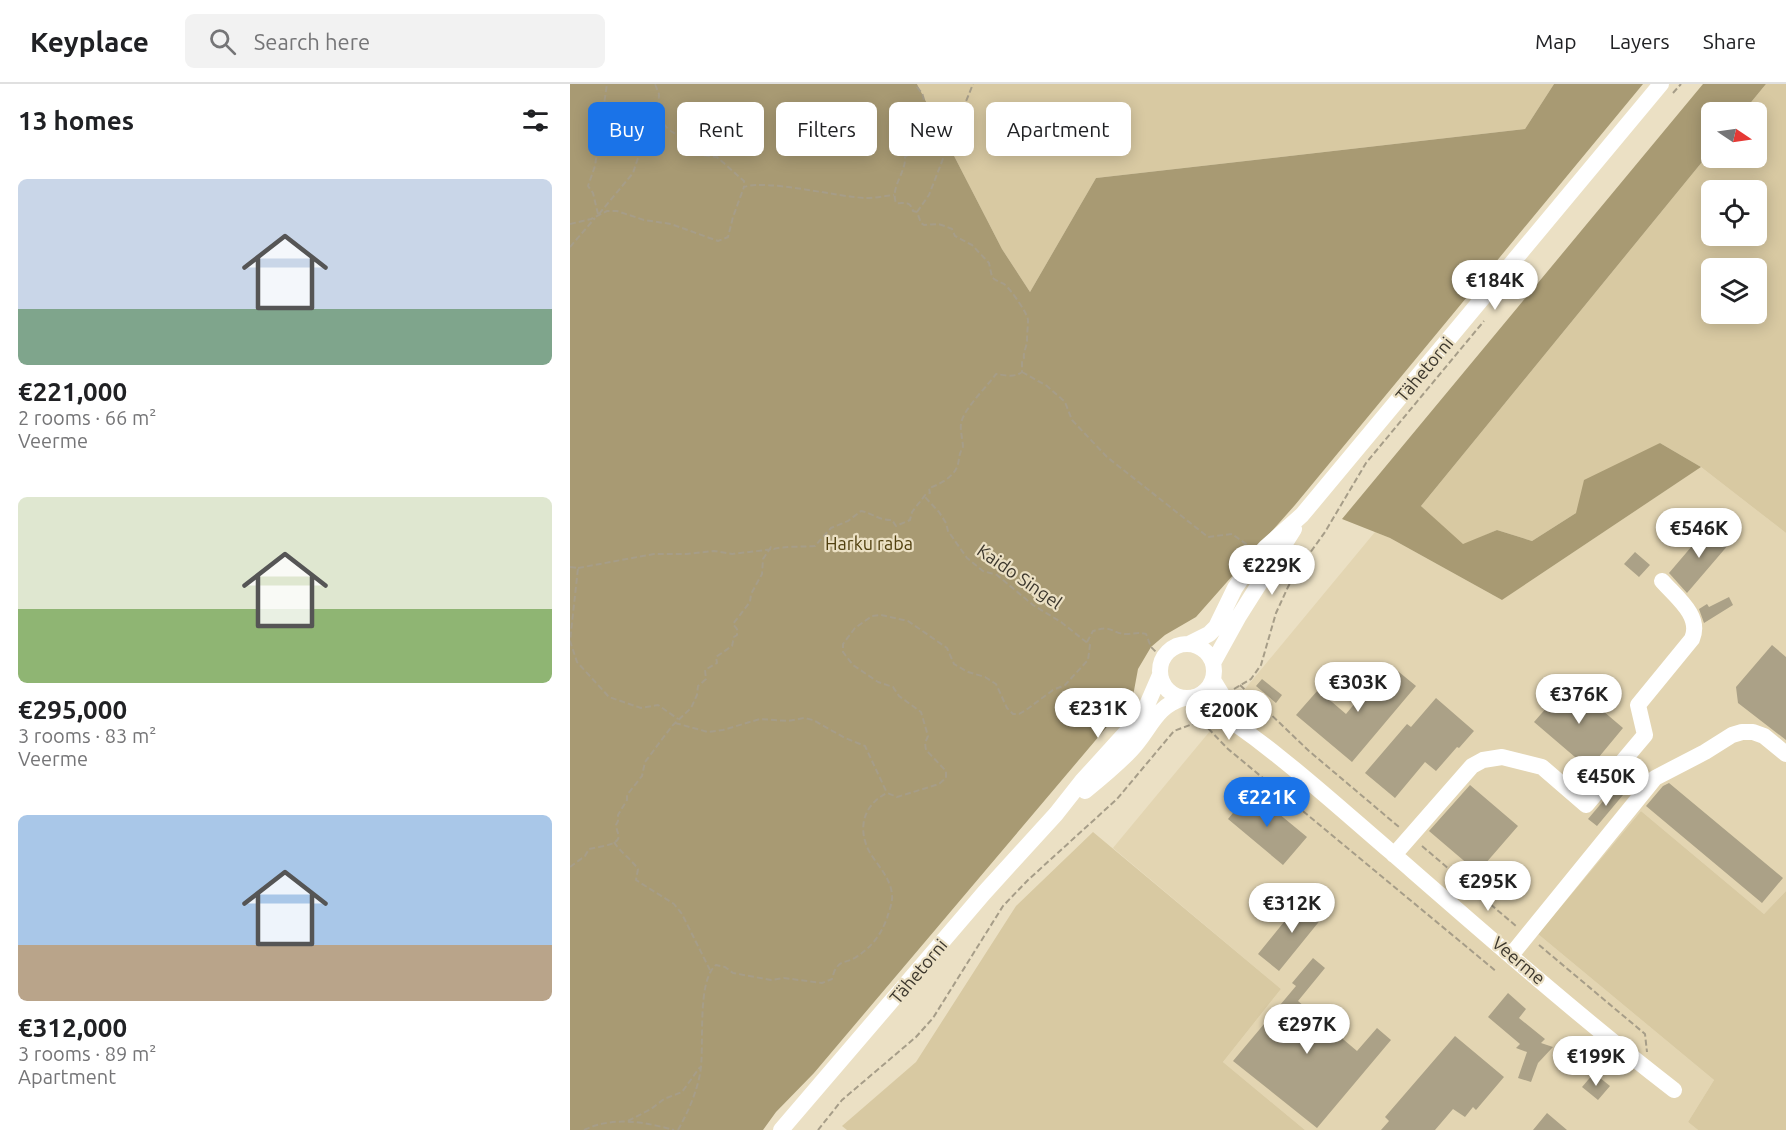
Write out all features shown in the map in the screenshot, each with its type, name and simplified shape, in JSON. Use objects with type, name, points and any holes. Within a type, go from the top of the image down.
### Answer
[{"type":"street","name":"Tähetorni","points":[[1190,644],[1209,634],[1216,627],[1235,588],[1254,560],[1302,515],[1661,84]]},
{"type":"street","name":"Tähetorni","points":[[1213,671],[1239,616],[1302,515]]},
{"type":"street","points":[[1394,855],[1472,766],[1483,760],[1502,757],[1542,766],[1586,805],[1645,735],[1638,705],[1692,639],[1695,631],[1693,617],[1662,581]]},
{"type":"street","points":[[1190,644],[1204,650],[1213,671],[1204,692],[1189,697],[1168,690],[1160,675],[1161,663],[1167,652],[1178,645],[1190,644]]},
{"type":"street","name":"Veerme","points":[[1213,671],[1227,703],[1282,759]]},
{"type":"street","name":"Tähetorni","points":[[781,1130],[984,893],[1132,726],[1147,705],[1160,675]]},
{"type":"street","name":"Tähetorni","points":[[1056,814],[1124,758],[1167,704],[1189,697]]},
{"type":"street","name":"Veerme","points":[[1189,697],[1222,715],[1282,759],[1674,1090]]},
{"type":"street","points":[[1512,954],[1655,778],[1732,735],[1742,732],[1753,732],[1764,736],[1786,754]]},
{"type":"path","points":[[598,214],[593,193],[588,186],[594,166],[607,84]]},
{"type":"path","points":[[655,84],[658,102]]},
{"type":"path","points":[[915,84],[923,94],[922,102]]},
{"type":"path","points":[[966,102],[973,84]]},
{"type":"path","points":[[570,224],[591,219],[598,214],[617,211],[644,220],[670,224],[718,241],[728,237],[744,187],[744,180],[717,157],[691,153],[681,137],[665,125]]},
{"type":"path","points":[[570,247],[633,173],[639,156]]},
{"type":"path","points":[[906,156],[894,195],[896,203],[910,204],[924,225],[938,224],[952,229],[955,236],[972,245],[989,263],[992,277],[1003,283],[1017,298],[1028,320],[1027,345],[1023,352],[1022,372]]},
{"type":"path","points":[[917,212],[929,195],[944,156]]},
{"type":"path","points":[[744,187],[750,185],[777,186],[867,198],[894,195]]},
{"type":"path","points":[[570,567],[578,568],[654,554],[687,554],[714,550],[732,554],[767,550],[771,547],[774,549],[815,546],[831,528],[848,521],[861,512],[869,512],[885,520],[892,520],[896,526],[901,525],[910,520],[912,512],[924,496],[930,493],[929,489],[942,484],[957,468],[963,448],[963,434],[960,428],[962,418],[987,382],[996,374],[1010,376],[1022,372],[1047,386],[1065,402],[1072,420],[1107,457],[1208,537],[1232,534],[1255,550]]},
{"type":"path","name":"Kaido Singel","points":[[924,496],[939,512],[948,531],[967,558],[983,571],[997,575],[1033,605],[1061,622],[1087,642]]},
{"type":"path","points":[[570,867],[585,856],[589,849],[614,843],[619,836],[616,825],[618,816],[627,800],[627,795],[642,776],[645,762],[678,718],[691,708],[698,686],[706,679],[705,670],[717,663],[716,657],[732,646],[734,637],[737,635],[737,629],[733,624],[750,602],[751,594],[762,574],[763,559],[767,550]]},
{"type":"path","points":[[578,568],[570,641],[577,662],[609,697],[641,708],[658,705],[678,718]]},
{"type":"path","points":[[678,1130],[691,1105],[701,1066],[703,1053],[701,1028],[710,970],[716,965],[748,978],[771,980],[793,978],[822,983],[832,979],[837,966],[844,961],[850,961],[870,947],[880,935],[892,896],[887,878],[865,842],[864,821],[867,808],[875,799],[886,793],[897,796],[939,784],[945,778],[946,771],[926,750],[925,743],[928,736],[921,712],[899,696],[893,687],[878,682],[854,665],[843,652],[843,644],[855,628],[863,621],[881,615],[908,621],[947,648],[954,664],[996,684],[1007,708],[1013,714],[1019,714],[1053,690],[1065,685],[1088,660],[1090,645],[1087,642],[1093,631],[1106,627],[1122,633],[1146,634],[1151,648],[1156,652]]},
{"type":"path","points":[[1240,685],[1309,751],[1645,1034],[1649,1071]]},
{"type":"path","points":[[675,723],[708,732],[760,719],[788,721],[804,718],[813,720],[865,746],[886,793]]},
{"type":"path","points":[[1202,722],[1228,749],[1497,972]]},
{"type":"path","points":[[614,843],[638,869],[636,880],[674,904],[682,914],[710,970]]},
{"type":"path","points":[[628,1121],[664,1099],[682,1092],[701,1066]]},
{"type":"path","points":[[584,1130],[628,1121],[674,1130]]},
{"type":"shaded area","points":[[917,84],[1554,84],[1525,129],[1096,178],[1030,292],[1002,249],[954,156],[974,156],[974,102],[926,102]]},
{"type":"shaded area","points":[[1766,84],[1786,84],[1786,533],[1701,467],[1660,443],[1576,513],[1532,541],[1497,530],[1463,545],[1421,506],[1701,163],[1701,168],[1767,168],[1767,102],[1751,102]]},
{"type":"shaded area","points":[[1701,467],[1786,533],[1786,891],[1764,914],[1641,811],[1538,934],[1714,1080],[1688,1122],[1698,1130],[1305,1130],[1223,1062],[1281,989],[1113,848],[1375,532],[1502,600]]},
{"type":"shaded area","points":[[1641,811],[1764,914],[1786,891],[1786,1130],[1698,1130],[1688,1122],[1714,1080],[1538,934]]},
{"type":"shaded area","points":[[1093,832],[1281,989],[1223,1062],[1305,1130],[847,1130],[842,1126],[916,1062],[1016,906]]},
{"type":"green space","name":"Harku raba","points":[[570,84],[917,84],[926,102],[889,102],[889,156],[954,156],[1002,249],[1030,292],[1096,178],[1525,129],[1554,84],[1643,84],[1295,505],[1196,617],[1165,635],[1151,647],[1138,669],[1133,696],[814,1073],[776,1112],[763,1130],[570,1130]]},
{"type":"green space","points":[[1703,84],[1766,84],[1751,102],[1701,102],[1701,163],[1421,506],[1463,544],[1497,530],[1532,541],[1576,513],[1584,480],[1660,443],[1701,467],[1502,600],[1390,538],[1342,519]]},
{"type":"building","points":[[1709,526],[1729,544],[1687,593],[1669,573]]},
{"type":"building","points":[[1635,552],[1650,565],[1639,577],[1624,564]]},
{"type":"building","points":[[1729,597],[1733,605],[1704,623],[1699,609],[1707,604],[1709,607]]},
{"type":"building","points":[[1772,645],[1786,657],[1786,740],[1738,703],[1736,687]]},
{"type":"building","points":[[1388,663],[1416,686],[1352,762],[1296,715],[1318,690],[1346,714]]},
{"type":"building","points":[[1262,679],[1282,695],[1276,703],[1256,686]]},
{"type":"building","points":[[1569,682],[1623,728],[1589,769],[1534,722]]},
{"type":"building","points":[[1436,698],[1474,731],[1436,771],[1425,762],[1395,798],[1365,773],[1407,724],[1411,727]]},
{"type":"building","points":[[1669,783],[1783,878],[1762,903],[1646,806],[1663,786]]},
{"type":"building","points":[[1470,785],[1518,826],[1485,864],[1497,874],[1490,883],[1429,831]]},
{"type":"building","points":[[1615,787],[1623,795],[1597,826],[1588,819]]},
{"type":"building","points":[[1251,791],[1307,837],[1283,865],[1228,819]]},
{"type":"building","points":[[1305,896],[1326,913],[1279,971],[1258,954]]},
{"type":"building","points":[[1313,958],[1325,968],[1298,1001],[1357,1051],[1377,1028],[1391,1040],[1317,1128],[1233,1061],[1296,986],[1292,983]]},
{"type":"building","points":[[1508,993],[1526,1009],[1519,1018],[1545,1039],[1541,1043],[1553,1047],[1538,1063],[1531,1082],[1518,1078],[1527,1052],[1516,1048],[1520,1044],[1488,1017]]},
{"type":"building","points":[[1455,1036],[1504,1077],[1476,1110],[1473,1107],[1465,1117],[1453,1109],[1435,1130],[1381,1130],[1389,1121],[1385,1117]]},
{"type":"building","points":[[1594,1073],[1610,1086],[1598,1100],[1582,1087]]},
{"type":"building","points":[[1547,1113],[1567,1130],[1533,1130]]}]
